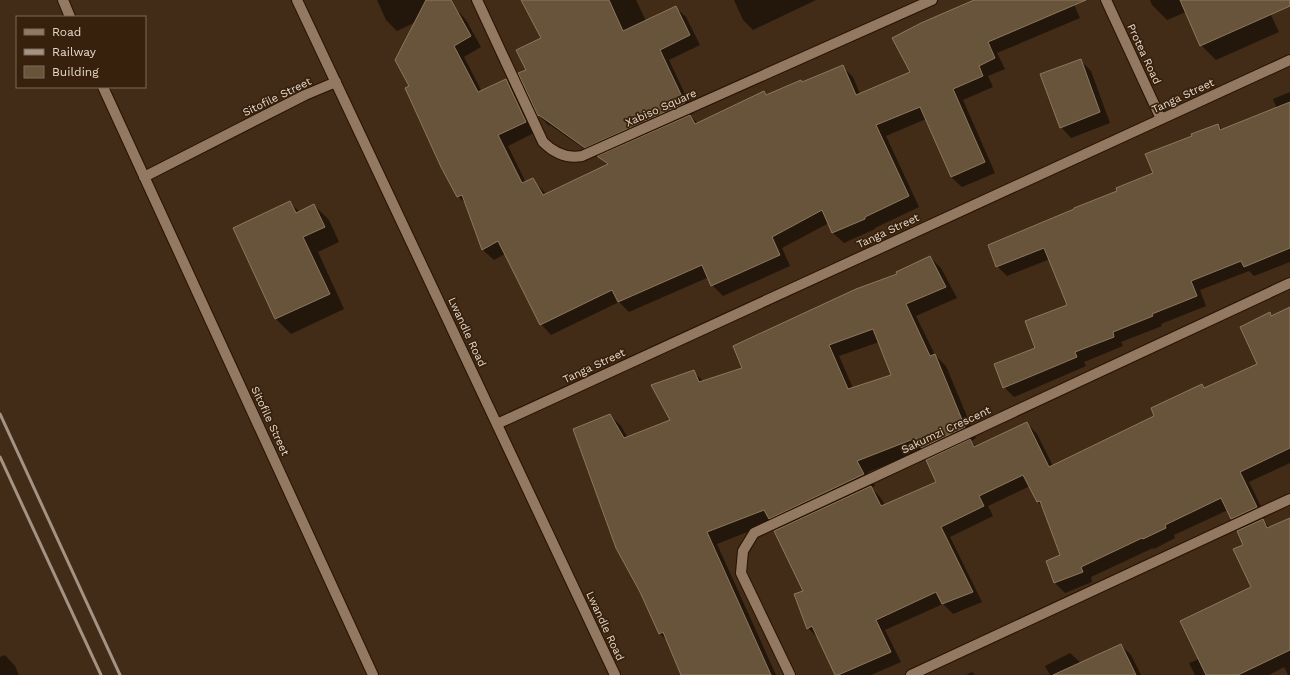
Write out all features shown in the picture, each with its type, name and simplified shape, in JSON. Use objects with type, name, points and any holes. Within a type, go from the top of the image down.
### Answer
[{"type":"street","points":[[62,0],[70,16]]},
{"type":"street","name":"Lwandle Road","points":[[298,0],[615,675]]},
{"type":"street","name":"Xabiso Square","points":[[477,0],[542,142],[551,150],[560,154],[576,157],[582,156],[932,0]]},
{"type":"street","name":"Protea Road","points":[[1106,0],[1161,119]]},
{"type":"street","name":"Tanga Street","points":[[497,424],[1290,60]]},
{"type":"street","name":"Sitofile Street","points":[[144,177],[305,95],[336,82]]},
{"type":"street","name":"Sitofile Street","points":[[103,88],[373,675]]},
{"type":"street","name":"Sakumzi Crescent","points":[[790,675],[741,573],[743,551],[754,533],[1290,283]]},
{"type":"street","points":[[911,675],[1290,499]]},
{"type":"building","points":[[426,0],[451,0],[471,36],[454,46],[478,92],[506,79],[526,122],[498,135],[522,183],[533,178],[543,195],[608,164],[597,156],[690,115],[695,124],[764,91],[766,95],[801,80],[802,82],[843,65],[856,95],[910,72],[892,38],[921,23],[974,0],[1086,0],[988,42],[995,58],[979,66],[983,76],[953,89],[985,162],[951,177],[920,107],[876,125],[909,196],[865,217],[865,219],[832,233],[822,210],[772,237],[780,255],[711,286],[702,265],[618,302],[612,290],[540,325],[498,241],[482,250],[462,195],[457,197],[441,167],[405,88],[409,86],[395,60]]},
{"type":"building","points":[[521,0],[609,0],[623,31],[676,6],[690,35],[660,50],[685,103],[585,148],[539,115],[538,116],[518,73],[526,70],[516,50],[541,38]]},
{"type":"building","points":[[1180,0],[1290,0],[1290,6],[1200,46]]},
{"type":"building","points":[[1081,59],[1100,112],[1060,128],[1040,74]]},
{"type":"building","points":[[1290,102],[1290,248],[1244,267],[1241,261],[1191,281],[1197,296],[1113,332],[1114,337],[1075,352],[1077,357],[1003,388],[994,364],[1035,348],[1025,321],[1067,305],[1044,248],[996,267],[988,245],[1117,191],[1116,188],[1153,173],[1145,154],[1192,136],[1191,134],[1218,124],[1220,130]]},
{"type":"building","points":[[290,201],[296,213],[314,204],[325,227],[303,237],[330,294],[275,319],[233,228]]},
{"type":"building","points":[[930,256],[946,287],[906,304],[930,356],[935,354],[965,427],[921,448],[916,438],[857,461],[864,474],[769,519],[764,510],[707,532],[771,675],[681,675],[663,632],[659,634],[640,592],[616,548],[573,429],[610,414],[624,438],[670,420],[651,385],[694,370],[699,382],[742,368],[733,346],[856,289],[897,274],[896,272]],"holes":[[[873,329],[891,375],[848,389],[829,345]]]},
{"type":"building","points":[[1290,307],[1290,448],[1240,472],[1257,507],[1231,519],[1221,498],[1165,525],[1166,528],[1081,567],[1083,572],[1054,583],[1046,561],[1060,555],[1040,501],[1037,502],[1023,475],[979,496],[984,506],[941,527],[973,592],[942,604],[936,592],[876,620],[891,652],[835,675],[812,626],[807,629],[794,594],[803,591],[774,531],[871,486],[881,506],[936,482],[926,460],[970,439],[974,447],[1027,422],[1049,467],[1154,416],[1151,408],[1202,384],[1204,388],[1257,364],[1240,327],[1270,312],[1271,316]]},
{"type":"building","points":[[1290,518],[1290,650],[1238,675],[1206,675],[1180,621],[1251,587],[1233,549],[1243,545],[1237,531],[1263,519],[1267,528]]},
{"type":"building","points":[[1121,644],[1136,675],[1053,675]]},
{"type":"railway","points":[[0,414],[120,675]]},
{"type":"railway","points":[[0,457],[101,675]]}]
